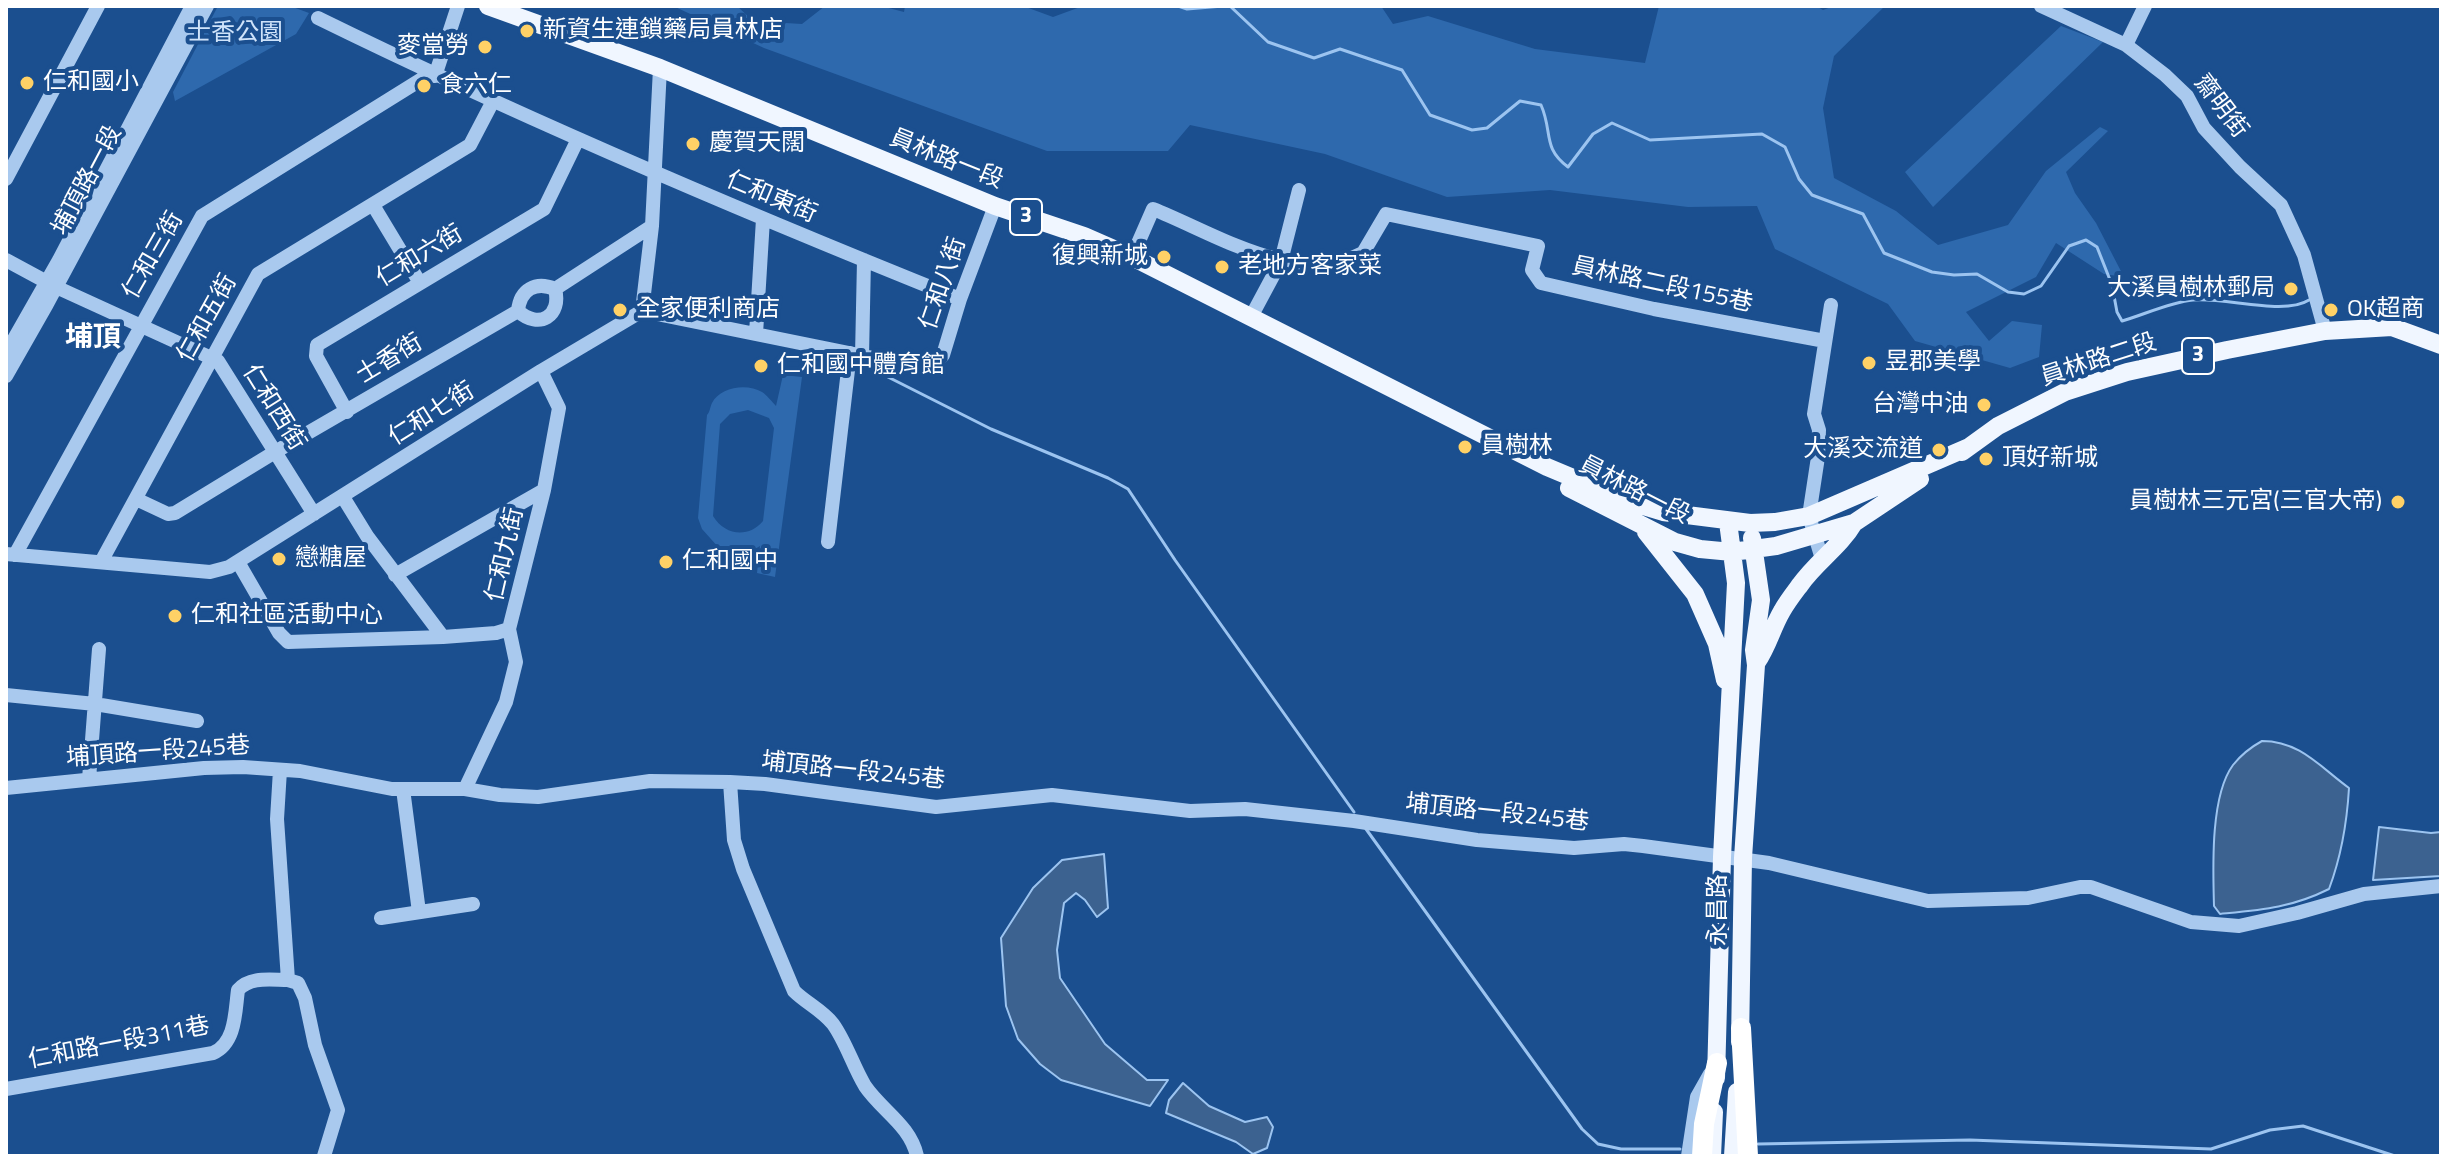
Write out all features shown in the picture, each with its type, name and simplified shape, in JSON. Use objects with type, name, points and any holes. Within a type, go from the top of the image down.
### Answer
[{"type":"highway","points":[[1741,1028],[1748,1156]]},
{"type":"highway","points":[[1702,1156],[1704,1124],[1717,1063]]},
{"type":"main road","name":"員林路一段","points":[[488,6],[660,68],[995,206],[1084,236],[1132,257],[1547,467],[1633,503],[1663,512],[1728,522]]},
{"type":"main road","name":"員林路二段","points":[[1753,549],[1815,536],[1854,523],[1998,426],[2065,392],[2127,372],[2325,331],[2392,327],[2441,345]]},
{"type":"main road","name":"員林路二段","points":[[1728,522],[1775,522],[1809,516],[1969,447]]},
{"type":"main road","name":"員林路一段","points":[[1547,467],[1565,485],[1675,542],[1700,549],[1732,552],[1753,549]]},
{"type":"main road","name":"永昌路","points":[[1712,1156],[1722,857],[1736,583],[1728,522]]},
{"type":"main road","name":"永昌路","points":[[1733,1156],[1741,1028],[1743,858],[1756,665],[1754,650],[1761,600],[1750,523]]},
{"type":"main road","points":[[1756,665],[1781,612],[1802,581],[1846,537],[1854,523]]},
{"type":"main road","points":[[1642,527],[1695,594],[1717,644],[1730,700]]},
{"type":"street","points":[[6,179],[98,6]]},
{"type":"street","name":"埔頂路一段","points":[[6,376],[192,6]]},
{"type":"street","name":"埔頂路一段","points":[[6,353],[52,284],[207,6]]},
{"type":"street","points":[[433,75],[458,6]]},
{"type":"street","name":"齋明街","points":[[2041,6],[2126,45],[2187,96],[2204,128],[2281,205],[2304,255],[2325,331]]},
{"type":"street","points":[[2126,45],[2145,6]]},
{"type":"street","name":"仁和東街","points":[[318,18],[433,75],[578,139],[960,299]]},
{"type":"street","points":[[642,311],[652,226],[660,68]]},
{"type":"street","name":"仁和三街","points":[[11,554],[202,216],[433,75]]},
{"type":"street","name":"仁和五街","points":[[101,562],[258,274],[470,145],[493,101]]},
{"type":"street","name":"仁和六街","points":[[347,412],[316,356],[317,345],[544,209],[578,139]]},
{"type":"street","points":[[1251,317],[1281,261],[1299,190]]},
{"type":"street","points":[[373,205],[420,283]]},
{"type":"street","name":"仁和八街","points":[[642,311],[923,368],[943,355],[960,299],[995,206]]},
{"type":"street","points":[[1132,257],[1153,209],[1249,252],[1281,261]]},
{"type":"street","name":"員林路二段155巷","points":[[1281,261],[1334,262],[1363,253],[1386,214],[1538,246],[1532,270],[1541,283],[1654,309],[1825,341]]},
{"type":"street","points":[[756,334],[763,219]]},
{"type":"street","name":"士香街","points":[[136,499],[168,514],[175,513],[518,311],[524,292],[532,286],[544,285],[555,289],[652,226]]},
{"type":"street","name":"仁和西街","points":[[6,260],[218,361],[314,514]]},
{"type":"street","points":[[828,542],[856,354],[864,260]]},
{"type":"street","points":[[518,311],[526,318],[537,321],[547,317],[555,310],[558,300],[555,289]]},
{"type":"street","points":[[1822,559],[1809,516],[1818,457],[1819,430],[1814,414],[1831,305]]},
{"type":"street","name":"仁和七街","points":[[11,554],[210,572],[229,567],[642,311]]},
{"type":"street","name":"仁和九街","points":[[238,562],[279,633],[288,642],[443,637],[496,633],[509,629],[544,490],[559,408],[541,371]]},
{"type":"street","points":[[395,575],[544,490]]},
{"type":"street","points":[[343,497],[367,536],[443,637]]},
{"type":"street","points":[[465,789],[506,702],[516,662],[509,629]]},
{"type":"street","points":[[89,779],[99,649]]},
{"type":"street","points":[[6,695],[95,704],[197,721]]},
{"type":"street","name":"埔頂路一段245巷","points":[[6,788],[204,768],[243,767],[300,771],[392,789],[465,789],[538,797],[650,781],[781,786],[936,807],[1052,795],[1190,811],[1245,809],[1354,821],[1477,840],[1574,848],[1624,844],[1743,858],[1928,901],[2028,898],[2091,887],[2165,914],[2208,925],[2239,926],[2364,894],[2441,886]]},
{"type":"street","points":[[280,770],[277,819],[288,980],[298,983],[305,998],[315,1045],[338,1110],[324,1156]]},
{"type":"street","points":[[730,782],[734,840],[794,991],[821,1011],[833,1025],[866,1087],[913,1140],[917,1156]]},
{"type":"street","points":[[403,789],[419,912]]},
{"type":"street","points":[[381,918],[473,904]]},
{"type":"street","name":"仁和路一段311巷","points":[[6,1089],[213,1053],[222,1049],[229,1040],[238,990],[243,984],[253,980],[288,980]]},
{"type":"street","points":[[1688,1156],[1697,1097],[1717,1063]]},
{"type":"green space","name":"士香公園","points":[[218,6],[290,6],[309,13],[296,34],[175,101],[173,92]]},
{"type":"green space","points":[[673,6],[737,6],[753,21],[802,24],[825,6],[881,6],[904,12],[905,6],[1023,6],[1053,17],[1083,6],[1381,6],[1393,24],[1428,16],[1535,49],[1645,63],[1659,6],[1816,6],[1823,10],[1834,6],[1885,6],[1834,56],[1823,108],[1834,178],[1896,211],[1938,245],[2008,225],[2046,171],[2100,127],[2108,131],[2066,172],[2124,277],[2104,274],[2056,243],[2036,277],[1966,312],[1989,341],[2012,321],[2042,325],[2039,357],[2010,368],[1915,341],[1888,304],[1775,249],[1757,206],[1688,207],[1550,190],[1447,197],[1325,154],[1190,125],[1168,151],[1047,151],[764,48]]},
{"type":"green space","points":[[2061,26],[2103,42],[1933,207],[1905,172]]},
{"type":"green space","points":[[783,375],[802,377],[775,577],[757,573],[760,546],[748,553],[719,548],[702,529],[698,518],[707,415],[712,403],[721,393],[742,387],[762,392],[776,406]],"holes":[[[748,410],[769,418],[774,428],[763,521],[751,530],[730,531],[713,516],[720,424],[730,414]]]},
{"type":"shaded area","points":[[2262,741],[2299,750],[2349,788],[2340,852],[2329,889],[2289,904],[2220,914],[2214,906],[2213,873],[2214,833],[2220,795],[2233,765]]},
{"type":"shaded area","points":[[2379,827],[2441,832],[2441,876],[2373,880]]},
{"type":"shaded area","points":[[1104,854],[1108,908],[1097,917],[1076,893],[1064,903],[1057,950],[1060,978],[1105,1044],[1147,1080],[1168,1080],[1150,1106],[1061,1080],[1040,1064],[1018,1039],[1006,1006],[1001,938],[1033,888],[1062,860]]},
{"type":"shaded area","points":[[1183,1083],[1209,1106],[1245,1122],[1267,1117],[1273,1127],[1267,1148],[1253,1154],[1236,1142],[1166,1113],[1169,1100]]},
{"type":"waterway","points":[[1178,6],[1187,9],[1223,6]]},
{"type":"waterway","points":[[1230,6],[1268,42],[1314,58],[1340,49],[1402,70],[1430,115],[1472,130],[1487,128],[1520,101],[1541,105],[1554,153],[1568,167],[1593,134],[1612,123],[1650,140],[1762,134],[1785,147],[1799,179],[1812,195],[1863,214],[1884,253],[1932,272],[1977,274],[2008,292],[2024,294],[2041,286],[2069,246],[2086,240],[2097,247],[2122,321],[2184,301],[2285,306],[2309,300]]},
{"type":"waterway","points":[[884,375],[991,429],[1128,489],[1354,812]]},
{"type":"waterway","points":[[1366,829],[1582,1129],[1598,1144],[1621,1149],[1680,1149]]},
{"type":"waterway","points":[[1758,1144],[1970,1140],[2211,1149],[2270,1130],[2303,1126],[2395,1156]]},
{"type":"place","name":"新資生連鎖藥局員林店","points":[[527,31]]},
{"type":"place","name":"麥當勞","points":[[485,47]]},
{"type":"place","name":"仁和國小","points":[[27,83]]},
{"type":"place","name":"食六仁","points":[[424,86]]},
{"type":"place","name":"慶賀天闊","points":[[693,144]]},
{"type":"place","name":"復興新城","points":[[1164,257]]},
{"type":"place","name":"老地方客家菜","points":[[1222,267]]},
{"type":"place","name":"大溪員樹林郵局","points":[[2291,289]]},
{"type":"place","name":"全家便利商店","points":[[620,310]]},
{"type":"place","name":"OK超商","points":[[2331,310]]},
{"type":"place","name":"昱郡美學","points":[[1869,363]]},
{"type":"place","name":"仁和國中體育館","points":[[761,366]]},
{"type":"place","name":"台灣中油","points":[[1984,405]]},
{"type":"place","name":"員樹林","points":[[1465,447]]},
{"type":"place","name":"大溪交流道","points":[[1939,450]]},
{"type":"place","name":"頂好新城","points":[[1986,459]]},
{"type":"place","name":"員樹林三元宮(三官大帝)","points":[[2398,502]]},
{"type":"place","name":"戀糖屋","points":[[279,559]]},
{"type":"place","name":"仁和國中","points":[[666,562]]},
{"type":"place","name":"仁和社區活動中心","points":[[175,616]]},
{"type":"district","name":"埔頂","points":[[93,339]]}]
